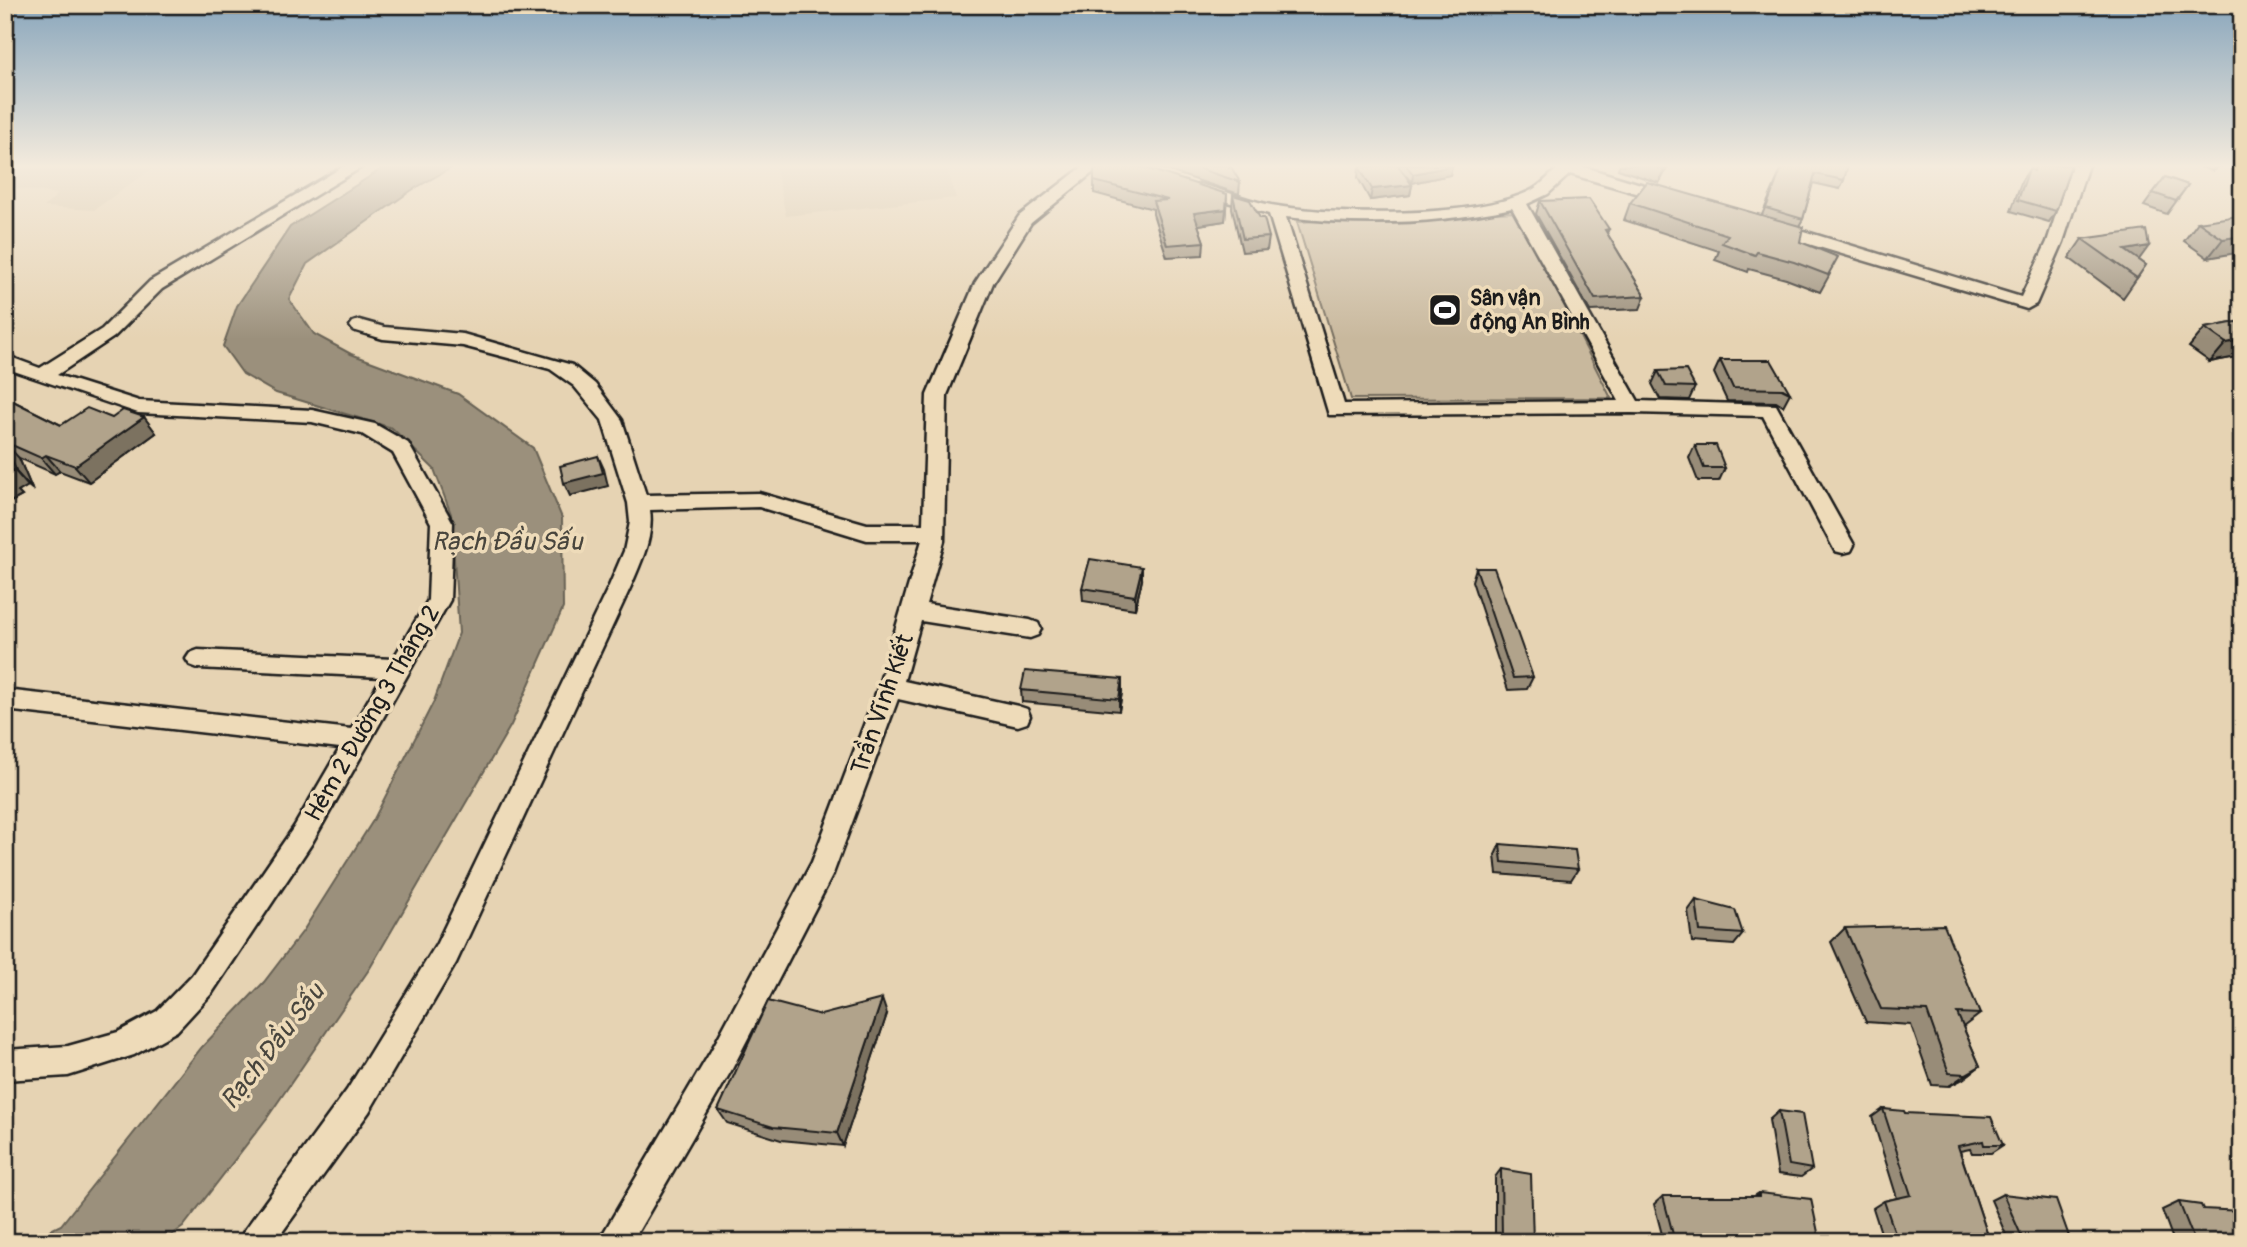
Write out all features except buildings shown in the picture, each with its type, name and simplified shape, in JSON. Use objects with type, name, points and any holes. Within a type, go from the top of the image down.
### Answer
[{"type":"street","points":[[42,376],[108,333],[156,285],[260,223]]},
{"type":"street","name":"Trần Vĩnh Kiết","points":[[614,1242],[722,1061],[824,866],[890,688],[933,541],[937,396],[984,283],[1023,223]]},
{"type":"street","points":[[1280,223],[1336,410],[1632,407],[1769,410],[1843,545]]},
{"type":"street","points":[[1529,223],[1632,407]]},
{"type":"street","points":[[1758,223],[2027,304],[2061,223]]},
{"type":"street","points":[[255,1242],[358,1101],[446,954],[635,551],[641,522],[638,503],[612,420],[605,408],[568,370],[463,341],[383,333],[359,326]]},
{"type":"street","name":"Hẻm 2 Đường 3 Tháng 2","points":[[5,360],[42,376],[138,407],[312,416],[368,429],[401,448],[442,523],[439,600],[303,835],[210,973],[167,1021],[124,1045],[68,1061],[5,1065]]},
{"type":"street","points":[[638,503],[759,500],[867,532],[933,532]]},
{"type":"street","points":[[913,611],[1030,629]]},
{"type":"street","points":[[198,659],[399,669]]},
{"type":"street","points":[[890,688],[1018,716]]},
{"type":"street","points":[[5,700],[358,740]]},
{"type":"shaded area","name":"Sân vận động An Bình","points":[[1297,223],[1523,223],[1611,398],[1351,399]]},
{"type":"water","name":"Rạch Đầu Sấu","points":[[296,223],[365,223],[307,264],[289,299],[314,334],[351,354],[458,394],[533,448],[562,518],[563,608],[511,725],[370,968],[267,1118],[183,1227],[162,1242],[26,1242],[61,1225],[202,1047],[264,982],[303,931],[374,819],[434,701],[459,633],[451,514],[434,469],[392,428],[276,393],[243,374],[223,346],[237,306],[290,227]]},
{"type":"place","name":"Sân vận động An Bình","points":[[1445,310]]}]
